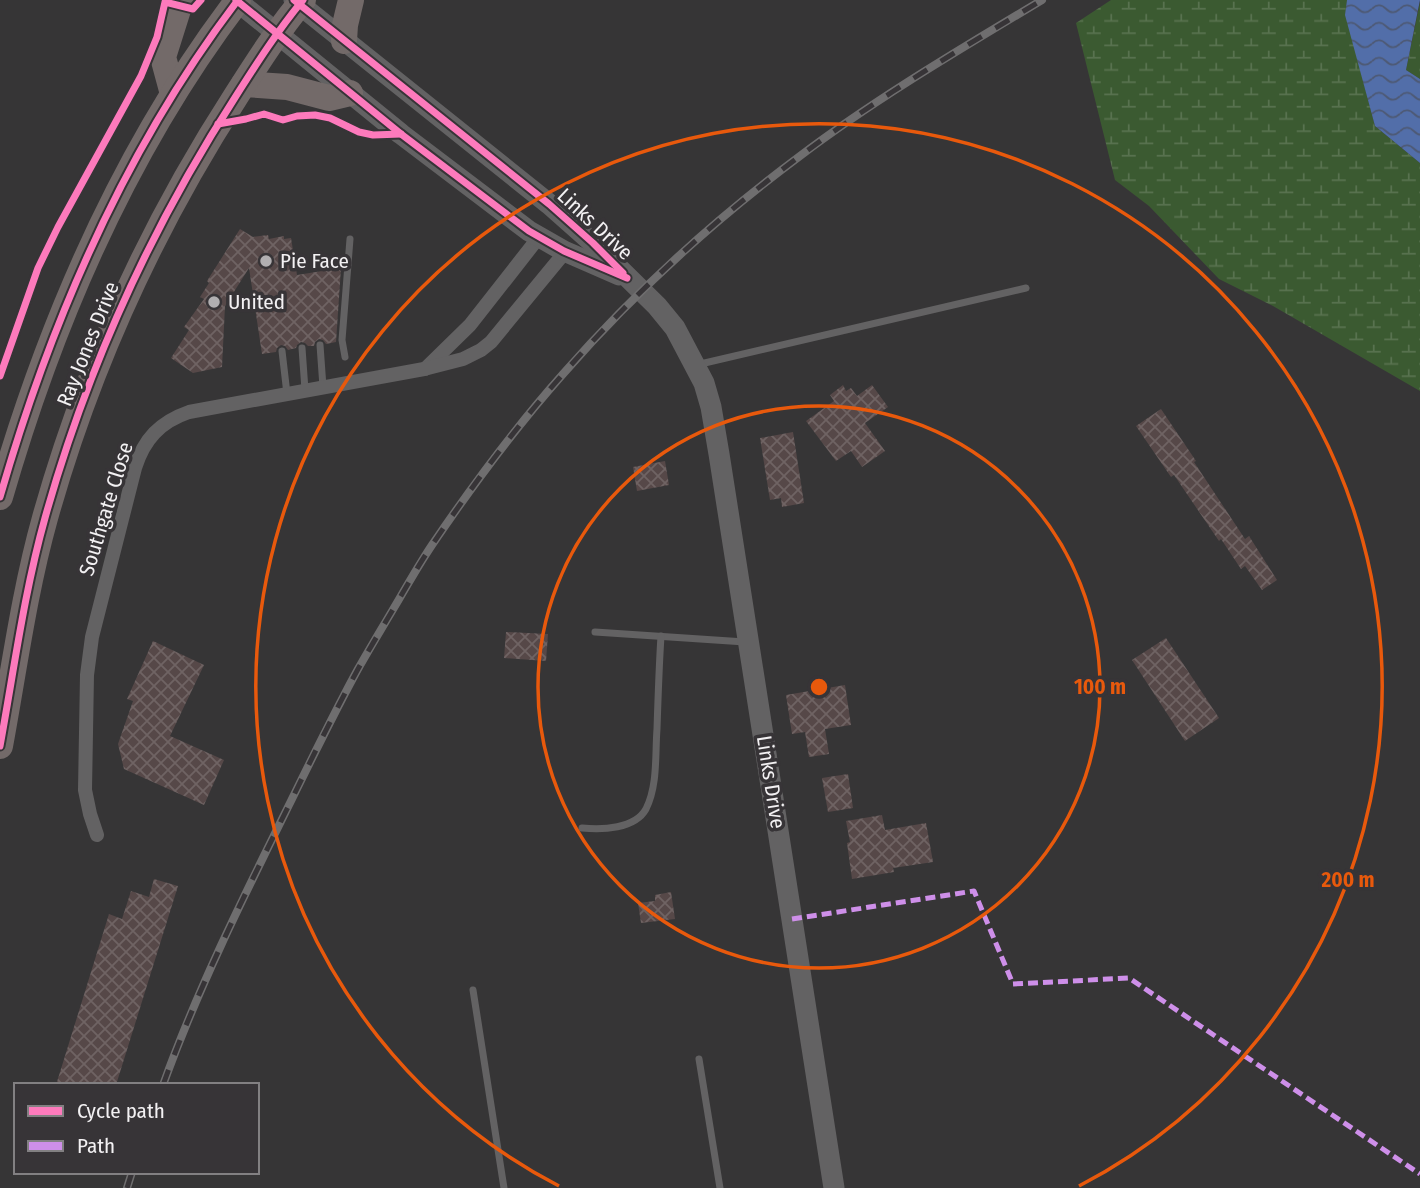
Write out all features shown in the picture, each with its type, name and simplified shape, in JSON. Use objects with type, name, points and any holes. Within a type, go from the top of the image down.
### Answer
[{"type":"highway","points":[[173,94],[163,57],[181,0]]},
{"type":"highway","name":"Ray Jones Drive","points":[[0,497],[40,370],[120,187],[173,94],[237,0]]},
{"type":"highway","points":[[344,41],[351,0]]},
{"type":"highway","name":"Ray Jones Drive","points":[[1,739],[21,623],[45,518],[76,420],[111,330],[148,248],[184,180],[299,1]]},
{"type":"highway","points":[[244,84],[288,87],[329,98],[350,93]]},
{"type":"street","name":"Links Drive","points":[[237,0],[401,134],[539,237],[565,252],[627,278]]},
{"type":"street","name":"Links Drive","points":[[299,1],[344,41],[549,204],[593,243],[668,319],[704,383],[715,430],[834,1188]]},
{"type":"street","points":[[424,369],[470,325],[539,237],[567,220]]},
{"type":"street","points":[[565,252],[567,220]]},
{"type":"street","name":"Southgate Close","points":[[97,835],[85,790],[87,675],[92,637],[140,451],[156,431],[177,416],[209,407],[424,369],[475,354],[486,346],[565,252]]},
{"type":"lane","points":[[345,358],[342,340],[350,239]]},
{"type":"lane","points":[[695,365],[1026,288]]},
{"type":"lane","points":[[320,345],[323,387]]},
{"type":"lane","points":[[302,348],[305,390]]},
{"type":"lane","points":[[282,351],[286,394]]},
{"type":"lane","points":[[595,632],[749,642]]},
{"type":"lane","points":[[582,828],[621,826],[633,822],[645,810],[653,783],[661,636]]},
{"type":"lane","points":[[473,990],[504,1188]]},
{"type":"lane","points":[[699,1059],[720,1188]]},
{"type":"green space","points":[[1111,0],[1347,0],[1346,15],[1375,126],[1420,163],[1420,391],[1273,306],[1219,279],[1149,206],[1115,180],[1076,23]]},
{"type":"green space","points":[[1420,2],[1420,79],[1406,70]]},
{"type":"water","points":[[1347,0],[1420,0],[1406,70],[1420,79],[1420,163],[1375,126],[1345,15]]},
{"type":"building","points":[[240,229],[253,237],[268,235],[269,239],[284,236],[284,239],[291,238],[297,275],[341,268],[336,342],[326,344],[319,339],[314,346],[308,346],[301,342],[296,348],[288,350],[281,345],[276,352],[262,354],[249,268],[225,306],[222,367],[193,373],[171,358],[189,330],[184,327],[204,299],[200,297],[209,283],[207,281]]},
{"type":"building","points":[[843,385],[846,391],[851,388],[857,396],[872,385],[888,407],[865,423],[885,451],[862,467],[851,451],[836,461],[806,421],[834,401],[830,395]]},
{"type":"building","points":[[1161,409],[1245,539],[1249,536],[1277,580],[1262,590],[1245,566],[1241,569],[1221,539],[1219,541],[1174,475],[1171,477],[1136,426]]},
{"type":"building","points":[[793,432],[804,503],[782,507],[781,498],[770,500],[760,438]]},
{"type":"building","points":[[665,461],[669,485],[637,491],[633,467]]},
{"type":"building","points":[[506,632],[548,634],[546,661],[504,658]]},
{"type":"building","points":[[1166,638],[1219,718],[1185,741],[1132,660]]},
{"type":"building","points":[[153,641],[204,665],[170,736],[224,760],[204,805],[124,769],[118,744],[133,701],[127,699]]},
{"type":"building","points":[[845,685],[851,725],[825,729],[829,754],[809,757],[805,732],[792,734],[786,695]]},
{"type":"building","points":[[848,774],[853,808],[828,812],[822,778]]},
{"type":"building","points":[[882,815],[885,830],[926,823],[933,862],[893,868],[894,872],[852,879],[846,821]]},
{"type":"building","points":[[154,879],[178,886],[117,1083],[57,1083],[109,914],[122,919],[131,891],[149,897]]},
{"type":"building","points":[[671,892],[675,919],[641,923],[638,903],[655,901],[655,895]]},
{"type":"railway","points":[[164,1083],[222,942],[358,669],[432,545],[478,479],[528,415],[618,315],[676,259],[737,206],[859,114],[1042,0]]},
{"type":"railway","points":[[127,1188],[131,1174]]},
{"type":"marked path","points":[[792,919],[974,891],[1013,984],[1129,978],[1420,1174]]},
{"type":"cycle path","points":[[0,376],[38,268],[141,76],[157,37],[165,2],[193,9],[201,0]]},
{"type":"cycle path","points":[[236,0],[401,134],[529,231],[564,251],[627,278]]},
{"type":"cycle path","points":[[0,497],[43,365],[96,237],[161,115],[238,0]]},
{"type":"cycle path","points":[[294,0],[549,204],[623,273]]},
{"type":"cycle path","points":[[0,746],[25,603],[45,518],[62,462],[102,353],[150,247],[205,145],[276,35],[303,0]]},
{"type":"cycle path","points":[[218,124],[264,114],[283,120],[315,115],[330,118],[359,132],[373,135],[401,134]]},
{"type":"place","name":"Pie Face","points":[[266,261]]},
{"type":"place","name":"United","points":[[214,302]]}]
